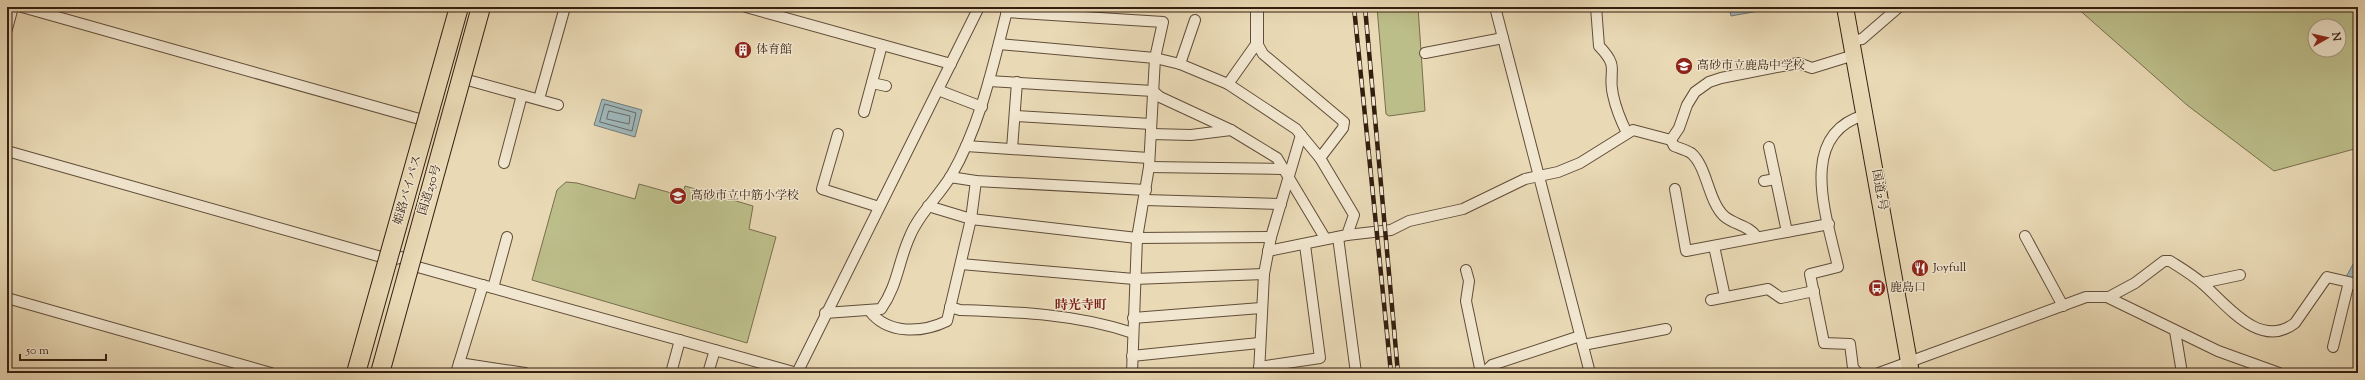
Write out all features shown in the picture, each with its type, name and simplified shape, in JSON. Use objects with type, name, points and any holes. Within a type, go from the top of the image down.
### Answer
[{"type":"highway","name":"姫路バイパス","points":[[356,373],[459,7]]},
{"type":"highway","name":"国道250号","points":[[376,373],[431,122],[465,7]]},
{"type":"highway","name":"姫路バイパス","points":[[380,373],[481,7]]},
{"type":"highway","name":"国道250号","points":[[362,373],[464,79],[486,7]]},
{"type":"highway","name":"国道2号","points":[[1845,7],[1910,367]]},
{"type":"street","points":[[7,29],[13,7]]},
{"type":"street","points":[[22,7],[431,122]]},
{"type":"street","points":[[539,99],[565,7]]},
{"type":"street","points":[[746,7],[951,64]]},
{"type":"street","points":[[7,151],[797,373],[825,313],[979,7]]},
{"type":"street","points":[[1256,7],[1257,43],[1263,54],[1344,122],[1344,128],[1320,158]]},
{"type":"street","points":[[1495,7],[1590,373]]},
{"type":"street","points":[[1596,7],[1599,46],[1612,62],[1612,93],[1617,113],[1628,133]]},
{"type":"street","points":[[1757,237],[1752,231],[1724,216],[1717,207],[1695,158],[1692,154],[1674,146],[1672,140],[1679,128],[1687,105],[1695,92],[1709,82],[1721,78],[1798,64],[1812,68],[1853,48],[1899,7]]},
{"type":"street","points":[[825,313],[881,309],[892,294],[910,236],[928,206],[950,177],[966,146],[982,107],[1007,9],[1163,22],[1155,58],[1149,162],[1137,238],[1134,279],[1132,373]]},
{"type":"street","points":[[1180,64],[1195,20]]},
{"type":"street","points":[[1425,53],[1503,38]]},
{"type":"street","points":[[1228,84],[1257,43]]},
{"type":"street","points":[[864,112],[882,44]]},
{"type":"street","points":[[999,44],[1155,58],[1180,64],[1228,84],[1296,129],[1320,158],[1354,215],[1343,236],[1356,373]]},
{"type":"street","points":[[464,79],[558,105]]},
{"type":"street","points":[[989,81],[1153,91],[1160,97],[1231,130],[1277,158],[1325,238]]},
{"type":"street","points":[[1012,149],[1016,116],[1017,82]]},
{"type":"street","points":[[872,84],[886,86]]},
{"type":"street","points":[[938,90],[982,107]]},
{"type":"street","points":[[504,163],[522,95]]},
{"type":"street","points":[[1858,373],[1853,368],[1850,344],[1824,343],[1810,274],[1838,267],[1821,184],[1824,152],[1838,129],[1851,119],[1865,115]]},
{"type":"street","points":[[1016,116],[1198,134],[1231,130]]},
{"type":"street","points":[[1268,251],[1305,245],[1325,238],[1391,230],[1409,221],[1463,209],[1506,186],[1558,172],[1580,163],[1633,130],[1672,140]]},
{"type":"street","points":[[838,134],[822,189],[879,207]]},
{"type":"street","points":[[1301,135],[1286,173],[1281,204],[1268,251],[1261,308],[1259,370],[1320,358],[1305,245]]},
{"type":"street","points":[[966,146],[1286,173]]},
{"type":"street","points":[[1769,147],[1787,232]]},
{"type":"street","points":[[950,177],[976,181],[1145,195],[1281,204]]},
{"type":"street","points":[[1764,182],[1776,179]]},
{"type":"street","points":[[869,310],[876,320],[888,327],[913,329],[936,326],[947,321],[971,219],[976,181]]},
{"type":"street","points":[[1675,189],[1686,251],[1829,224]]},
{"type":"street","points":[[928,206],[971,219],[1137,238],[1271,237]]},
{"type":"street","points":[[2025,236],[2063,306]]},
{"type":"street","points":[[456,373],[507,238]]},
{"type":"street","points":[[1714,246],[1725,297]]},
{"type":"street","points":[[2109,297],[2135,283],[2164,261],[2170,261],[2202,283],[2238,318],[2269,332],[2288,329],[2295,323],[2327,277],[2355,284]]},
{"type":"street","points":[[961,264],[1134,279],[1264,274]]},
{"type":"street","points":[[1466,270],[1469,281],[1466,301],[1482,373],[1492,365],[1582,340],[1666,328]]},
{"type":"street","points":[[2202,283],[2240,275]]},
{"type":"street","points":[[2333,347],[2348,286],[2355,284]]},
{"type":"street","points":[[1711,300],[1768,289],[1781,298],[1814,292]]},
{"type":"street","points":[[1878,373],[1910,367],[2086,297],[2109,297],[2218,351],[2279,373]]},
{"type":"street","points":[[7,298],[271,373]]},
{"type":"street","points":[[950,307],[960,310],[1032,312],[1104,324],[1133,333]]},
{"type":"street","points":[[1133,318],[1261,308]]},
{"type":"street","points":[[2175,331],[2182,373]]},
{"type":"street","points":[[671,373],[680,340]]},
{"type":"street","points":[[1132,356],[1259,343]]},
{"type":"street","points":[[708,373],[715,350]]},
{"type":"street","points":[[459,362],[525,373]]},
{"type":"green space","points":[[1377,7],[1418,7],[1425,111],[1389,116],[1386,114]]},
{"type":"green space","points":[[2076,7],[2358,7],[2358,148],[2274,171],[2187,105]]},
{"type":"green space","points":[[566,182],[577,183],[635,199],[639,184],[682,196],[685,186],[753,206],[749,229],[776,237],[747,343],[532,280],[557,190]]},
{"type":"water","points":[[1729,7],[1775,7],[1775,8],[1731,16]]},
{"type":"water","points":[[602,99],[642,110],[635,137],[594,125]]},
{"type":"water","points":[[2354,245],[2358,246],[2358,255]]},
{"type":"water","points":[[2358,255],[2358,279],[2346,277]]},
{"type":"railway","points":[[1354,7],[1391,373]]},
{"type":"railway","points":[[1365,7],[1398,373]]},
{"type":"place","name":"体育館","points":[[743,50]]},
{"type":"place","name":"高砂市立鹿島中学校","points":[[1684,66]]},
{"type":"place","name":"高砂市立中筋小学校","points":[[678,196]]},
{"type":"place","name":"Joyfull","points":[[1920,268]]},
{"type":"place","name":"鹿島口","points":[[1877,288]]},
{"type":"district","name":"時光寺町","points":[[1081,306]]}]
